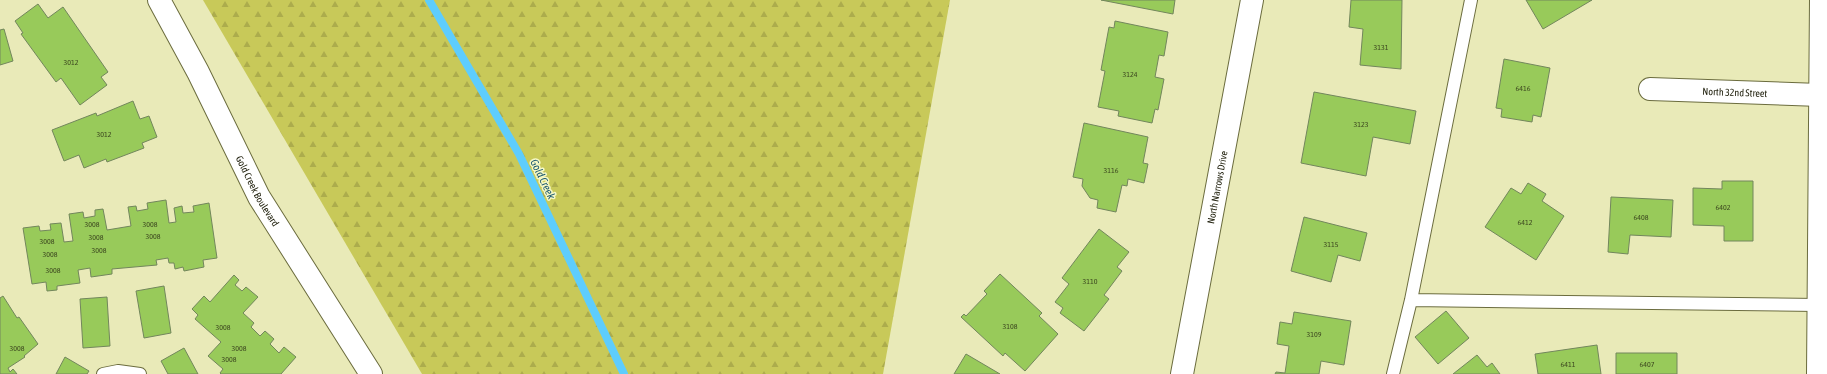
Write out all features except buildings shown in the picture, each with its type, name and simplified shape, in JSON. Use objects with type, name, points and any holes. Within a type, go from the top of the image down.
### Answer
[{"type":"street","name":"Gold Creek Boulevard","points":[[159,0],[198,72],[260,197],[371,374]]},
{"type":"street","name":"North Narrows Drive","points":[[1182,374],[1252,0]]},
{"type":"street","points":[[1818,374],[1821,0]]},
{"type":"street","name":"North 32nd Street","points":[[1650,89],[1820,95]]},
{"type":"lane","points":[[1393,374],[1411,300],[1471,0]]},
{"type":"lane","points":[[1411,300],[1818,305]]},
{"type":"lane","points":[[103,374],[118,371],[140,374]]},
{"type":"green space","points":[[203,0],[950,0],[883,374],[422,374]]},
{"type":"waterway","name":"Gold Creek","points":[[429,0],[519,154],[624,374]]}]
